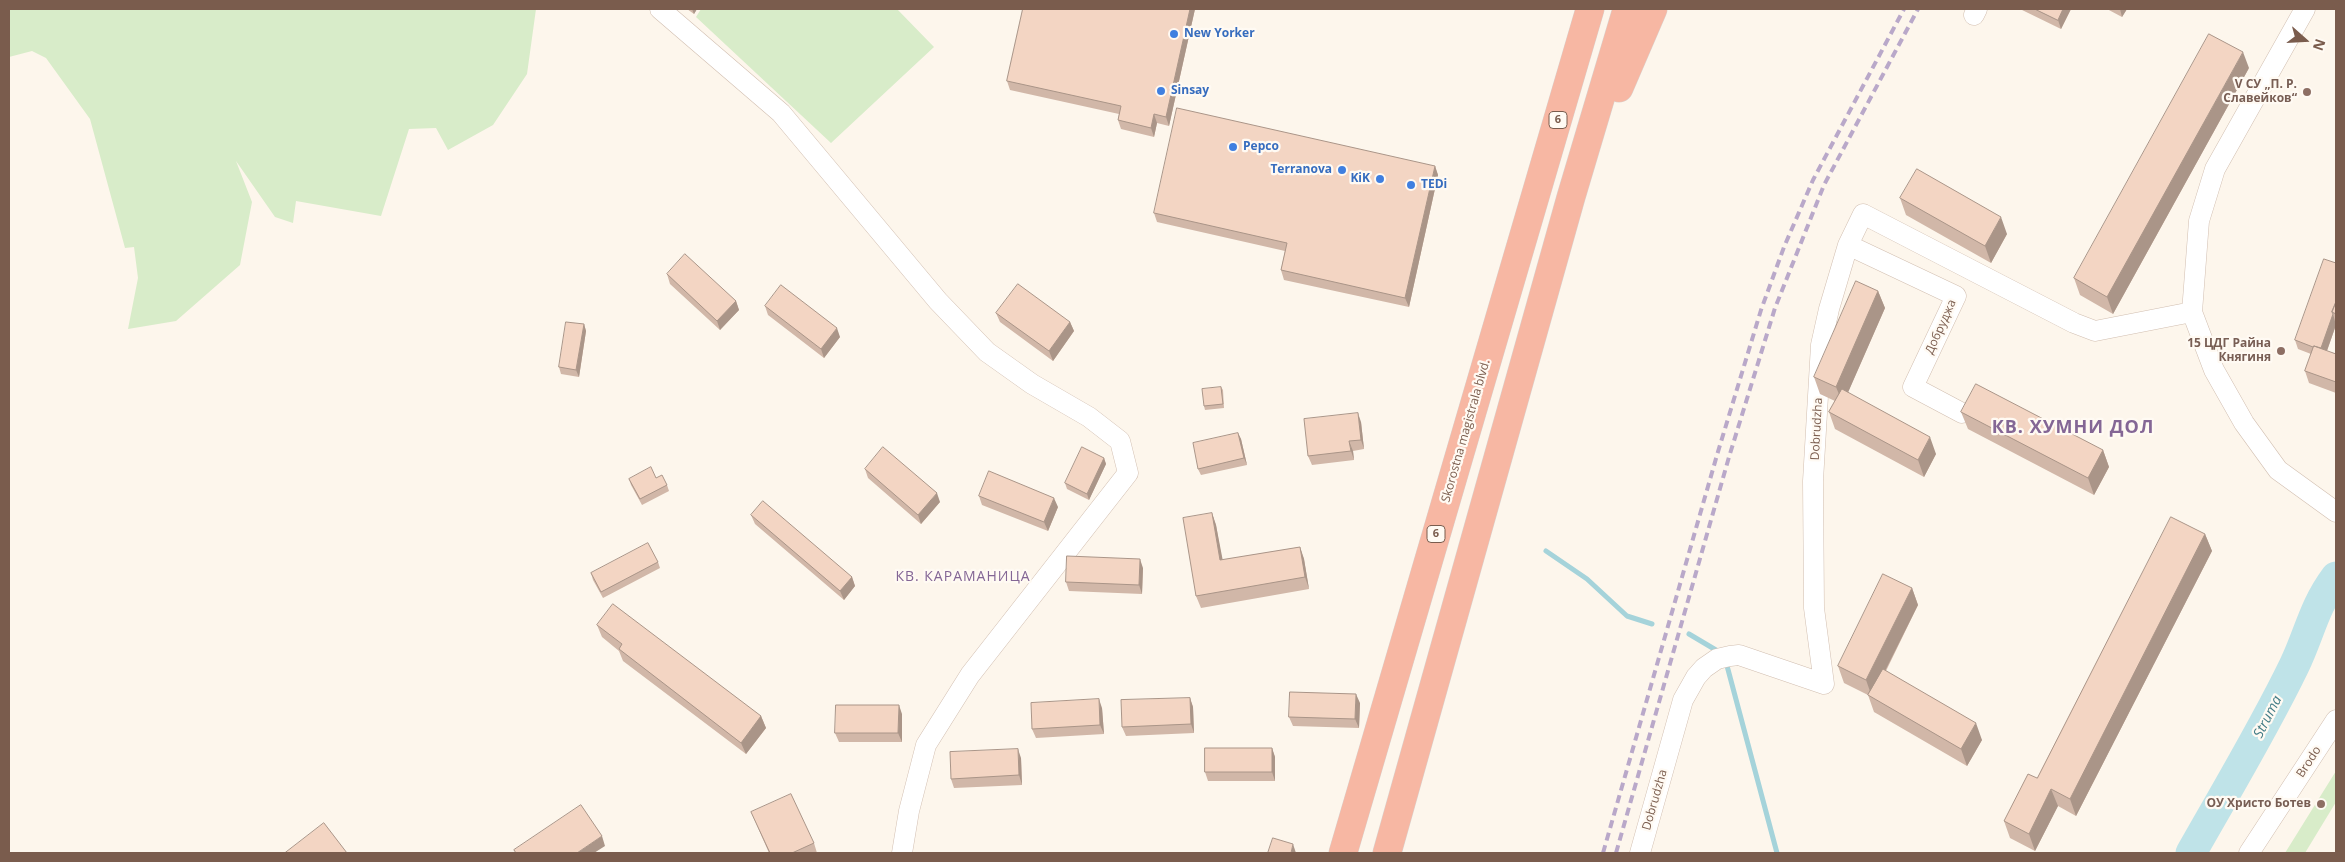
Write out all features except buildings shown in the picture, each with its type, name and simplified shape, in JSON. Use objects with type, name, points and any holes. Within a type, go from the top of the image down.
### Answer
[{"type":"highway","points":[[1387,853],[1571,197],[1627,9]]},
{"type":"highway","points":[[1571,197],[1653,9]]},
{"type":"highway","name":"Skorostna magistrala blvd.","points":[[1343,853],[1588,14]]},
{"type":"street","points":[[660,9],[781,113],[938,301],[987,352],[1032,384],[1089,417],[1120,441],[1128,473],[970,675],[926,745],[909,811],[902,853]]},
{"type":"street","points":[[2305,9],[2215,169],[2199,221],[2192,312],[2214,370],[2244,423],[2278,470],[2336,512]]},
{"type":"street","name":"Dobrudzha","points":[[1640,853],[1683,700],[1696,677],[1724,657],[1739,656],[1824,684],[1814,608],[1813,481],[1822,345],[1828,309],[1848,245],[1863,214],[2095,332],[2192,312]]},
{"type":"street","name":"Добруджа","points":[[1848,245],[1956,296],[1913,387],[1962,413]]},
{"type":"street","name":"Brodo","points":[[2249,853],[2336,720]]},
{"type":"green space","points":[[9,9],[536,9],[527,74],[493,125],[448,150],[436,128],[409,129],[381,216],[296,201],[293,223],[275,217],[236,161],[252,202],[240,265],[176,321],[128,329],[138,278],[134,247],[125,248],[90,119],[46,58],[32,51],[9,57]]},
{"type":"green space","points":[[701,9],[897,9],[934,47],[831,143],[696,17]]},
{"type":"green space","points":[[2336,771],[2336,802],[2305,853],[2285,853]]},
{"type":"waterway","points":[[1546,551],[1587,579],[1627,616],[1652,624]]},
{"type":"waterway","name":"Struma","points":[[2191,853],[2270,714],[2294,666],[2322,599],[2336,577]]},
{"type":"waterway","points":[[1689,634],[1721,653]]},
{"type":"waterway","points":[[1726,662],[1777,853]]},
{"type":"railway","points":[[1603,853],[1717,455],[1761,310],[1784,247],[1813,180],[1904,9]]},
{"type":"railway","points":[[1616,853],[1729,457],[1775,308],[1824,185],[1918,9]]},
{"type":"place","name":"New Yorker","points":[[1174,34]]},
{"type":"place","name":"Sinsay","points":[[1161,91]]},
{"type":"place","name":"V СУ „П. Р. Славейков“","points":[[2307,92]]},
{"type":"place","name":"Pepco","points":[[1233,147]]},
{"type":"place","name":"Terranova","points":[[1342,170]]},
{"type":"place","name":"KiK","points":[[1380,179]]},
{"type":"place","name":"TEDi","points":[[1411,185]]},
{"type":"place","name":"15 ЦДГ Райна Княгиня","points":[[2281,351]]},
{"type":"place","name":"ОУ Христо Ботев","points":[[2321,804]]},
{"type":"district","name":"КВ. ХУМНИ ДОЛ","points":[[2073,428]]},
{"type":"district","name":"КВ. КАРАМАНИЦА","points":[[963,577]]}]
